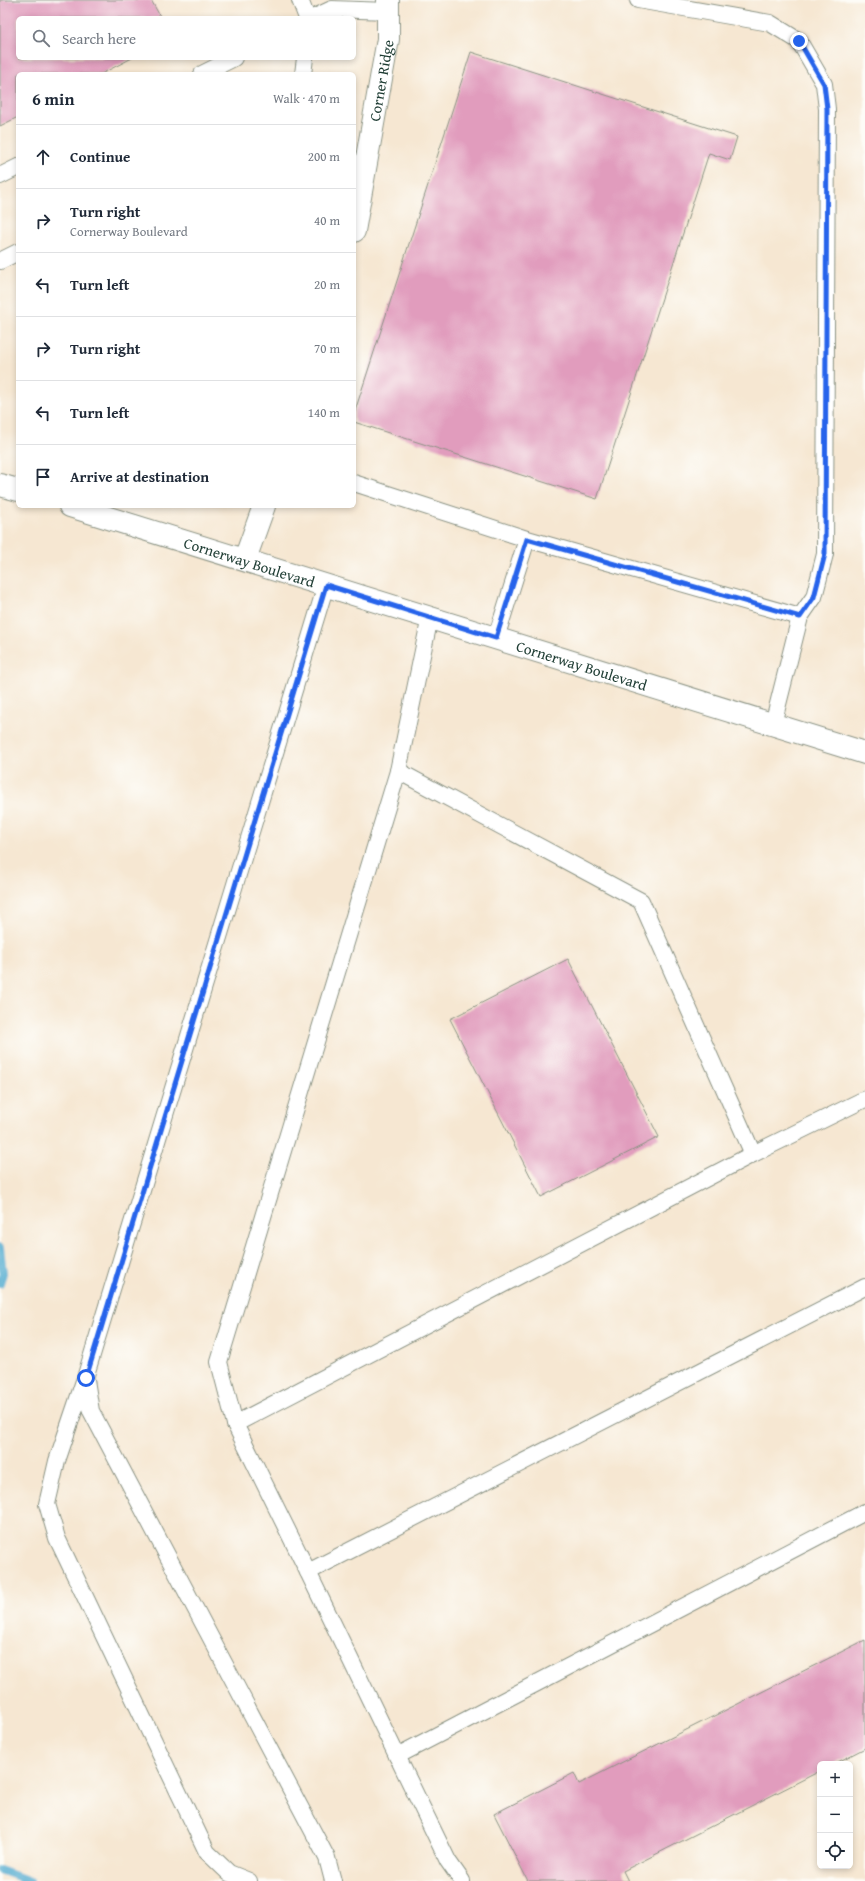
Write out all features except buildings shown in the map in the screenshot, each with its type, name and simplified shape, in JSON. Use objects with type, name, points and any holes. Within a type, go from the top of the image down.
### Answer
[{"type":"street","name":"Corner Ridge","points":[[356,220],[388,39],[388,6]]},
{"type":"street","points":[[0,485],[16,489]]},
{"type":"street","name":"Cornerway Boulevard","points":[[76,508],[865,753]]},
{"type":"street","points":[[245,560],[263,508]]},
{"type":"lane","points":[[300,0],[306,16]]},
{"type":"lane","points":[[638,0],[770,23],[799,41],[824,84],[827,109],[825,554],[814,597],[800,617],[773,724]]},
{"type":"lane","points":[[317,16],[332,8],[388,6]]},
{"type":"lane","points":[[206,72],[230,60]]},
{"type":"lane","points":[[303,72],[305,60]]},
{"type":"lane","points":[[0,176],[16,168]]},
{"type":"lane","points":[[0,261],[16,253]]},
{"type":"lane","points":[[356,484],[527,539],[800,617]]},
{"type":"lane","points":[[496,638],[527,539]]},
{"type":"lane","points":[[249,1881],[228,1873],[207,1852],[57,1538],[47,1504],[57,1461],[86,1378],[326,585]]},
{"type":"lane","points":[[430,617],[398,771],[219,1362],[235,1424],[448,1861],[462,1881]]},
{"type":"lane","points":[[398,771],[641,901],[753,1154]]},
{"type":"lane","points":[[235,1424],[753,1154],[865,1100]]},
{"type":"lane","points":[[308,1572],[865,1287]]},
{"type":"lane","points":[[86,1378],[91,1411],[327,1858],[333,1881]]},
{"type":"lane","points":[[397,1756],[865,1512]]},
{"type":"waterway","points":[[0,1248],[3,1273],[0,1284]]},
{"type":"waterway","points":[[0,1870],[30,1881]]},
{"type":"route","points":[[86,1378],[326,585],[496,638],[527,539],[800,617],[814,597],[825,554],[827,109],[824,84],[799,41]]}]
